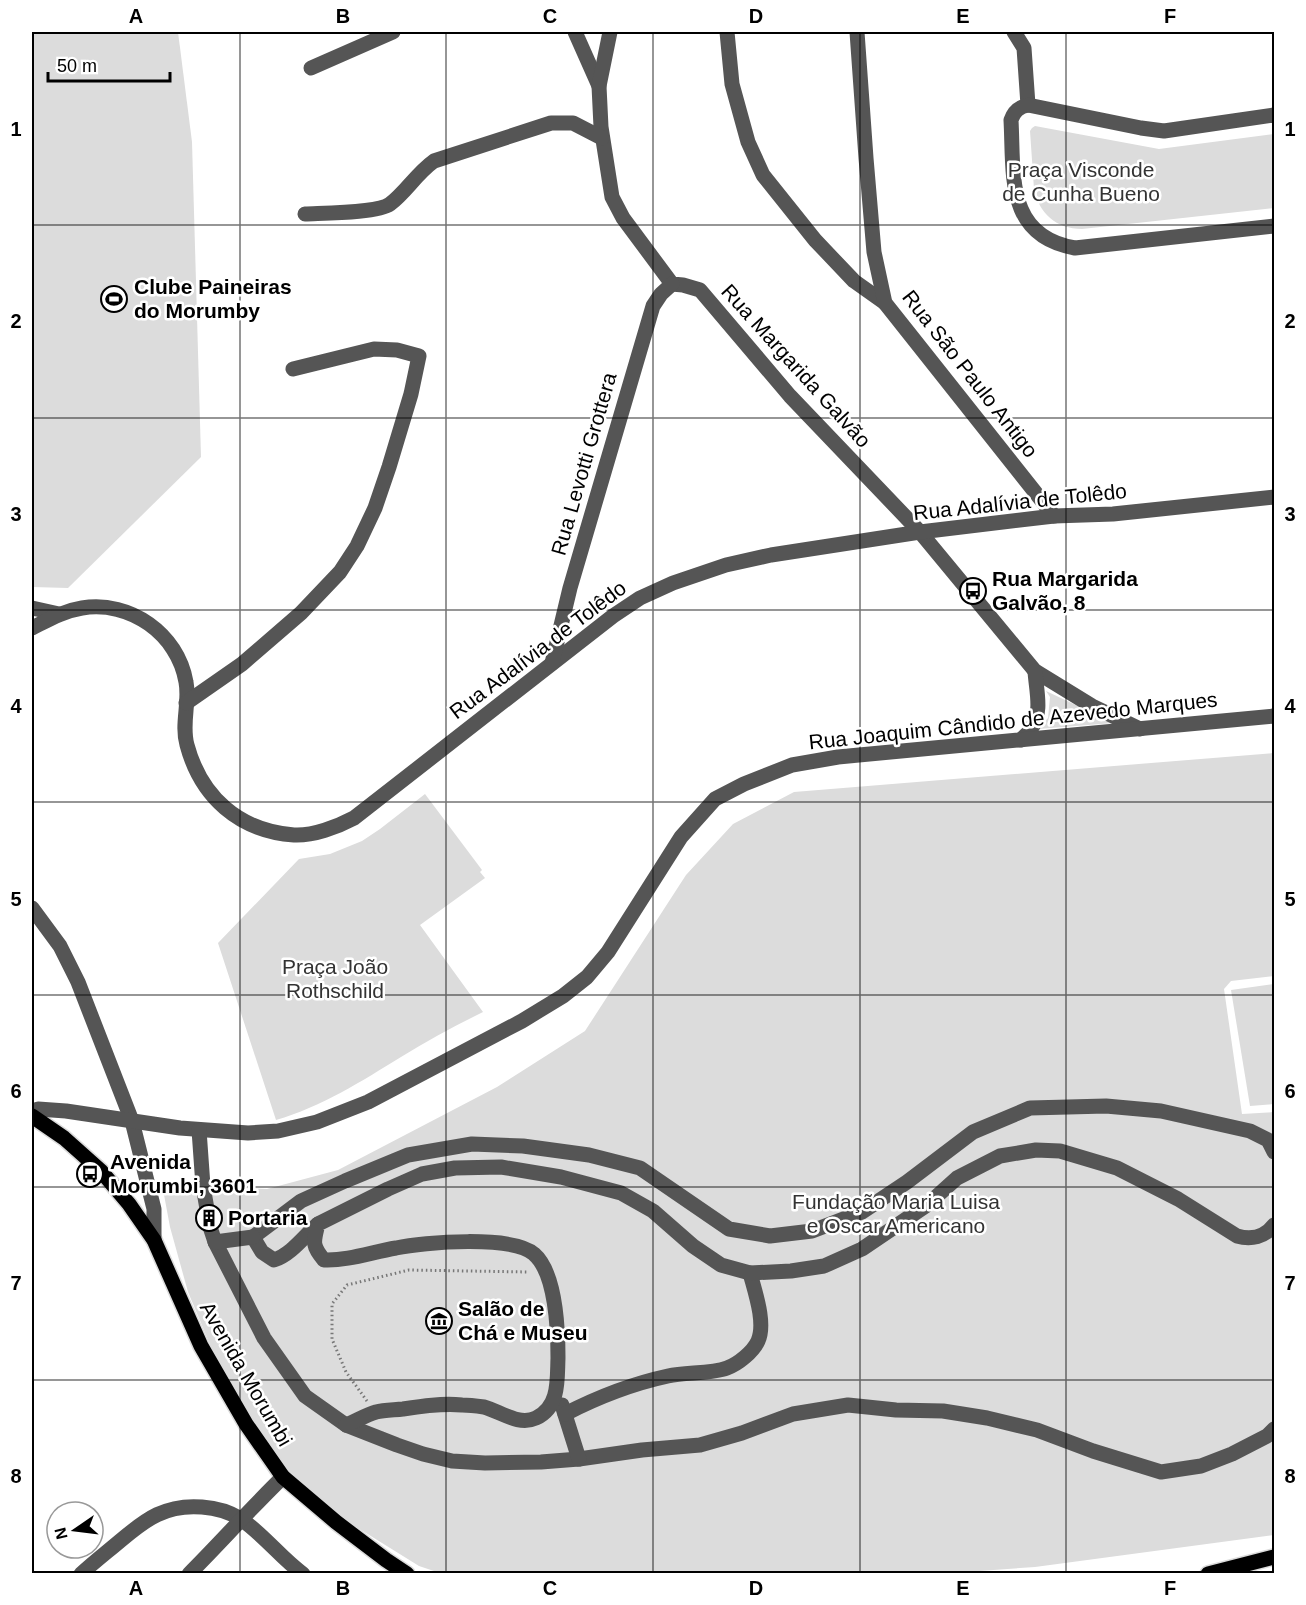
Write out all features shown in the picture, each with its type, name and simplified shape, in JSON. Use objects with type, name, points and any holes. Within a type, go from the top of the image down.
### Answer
[{"type":"main road","name":"Avenida Morumbi","points":[[32,1116],[64,1138],[101,1171],[129,1204],[154,1240],[201,1346],[246,1424],[283,1478],[336,1522],[407,1574]]},
{"type":"main road","points":[[1208,1574],[1275,1557]]},
{"type":"street","points":[[311,68],[393,32]]},
{"type":"street","points":[[574,32],[599,86]]},
{"type":"street","points":[[610,32],[599,86],[602,138],[612,197],[623,218],[672,284]]},
{"type":"street","points":[[727,32],[732,84],[748,142],[763,175],[823,248],[854,281],[885,303]]},
{"type":"street","name":"Rua São Paulo Antigo","points":[[857,32],[874,252],[885,303],[1054,516]]},
{"type":"street","points":[[1014,32],[1024,48],[1028,105]]},
{"type":"street","points":[[1275,115],[1164,131],[1028,105],[1014,112],[1011,120],[1016,194],[1020,210],[1037,231],[1063,246],[1075,248],[1275,226]]},
{"type":"street","points":[[305,214],[376,209],[388,206],[422,170],[434,161],[551,123],[573,123],[602,138]]},
{"type":"street","name":"Rua Margarida Galvão","points":[[672,284],[700,290],[790,396],[920,532],[1035,671],[1092,706],[1140,730]]},
{"type":"street","name":"Rua Levotti Grottera","points":[[552,663],[570,588],[652,306],[672,284]]},
{"type":"street","points":[[186,703],[242,664],[301,613],[340,572],[375,508],[411,394],[419,357],[397,350],[374,349],[293,369]]},
{"type":"street","name":"Rua Adalívia de Tolêdo","points":[[32,628],[59,614],[84,608],[107,608],[131,614],[151,625],[167,639],[183,669],[187,684],[184,718],[186,742],[201,781],[220,805],[236,817],[261,829],[296,835],[333,829],[354,818],[622,610],[640,598],[684,579],[726,565],[771,555],[920,532],[1054,516],[1113,514],[1275,497]]},
{"type":"street","points":[[32,608],[59,614]]},
{"type":"street","points":[[1021,740],[1032,728],[1037,715],[1035,671]]},
{"type":"street","name":"Rua Joaquim Cândido de Azevedo Marques","points":[[32,1110],[66,1111],[199,1130],[248,1133],[278,1131],[317,1122],[368,1102],[522,1021],[563,996],[587,977],[608,952],[681,837],[715,799],[744,784],[792,765],[837,757],[1275,716]]},
{"type":"street","points":[[32,908],[60,946],[78,982],[132,1121],[154,1209],[154,1240]]},
{"type":"street","points":[[1272,1145],[1250,1131],[1161,1111],[1106,1106],[1030,1108],[973,1132],[907,1182],[862,1212],[812,1231],[770,1236],[729,1229],[640,1168],[589,1155],[523,1146],[471,1144],[408,1155],[345,1181],[301,1201],[253,1237],[212,1234],[264,1338],[306,1396],[346,1425],[406,1448],[452,1461],[541,1462],[700,1445],[742,1433],[793,1414],[848,1405],[943,1412],[987,1418],[1037,1430],[1093,1451],[1161,1472],[1201,1466],[1232,1454],[1267,1436],[1275,1429]]},
{"type":"street","points":[[199,1130],[207,1209]]},
{"type":"street","points":[[253,1237],[262,1252],[274,1260],[295,1246],[318,1224],[422,1174],[455,1168],[501,1167],[561,1177],[621,1193],[653,1211],[693,1246],[721,1265],[750,1273],[791,1271],[824,1266],[862,1249],[927,1206],[957,1178],[1000,1156],[1036,1150],[1060,1151],[1117,1168],[1178,1199],[1237,1236],[1258,1237],[1267,1233],[1275,1225]]},
{"type":"street","points":[[318,1224],[314,1240],[316,1251],[324,1260],[338,1261],[414,1244],[465,1241],[512,1245],[526,1248],[536,1255],[547,1271],[558,1326],[557,1389],[579,1459]]},
{"type":"street","points":[[565,1414],[619,1389],[669,1376],[726,1369],[742,1360],[758,1341],[762,1319],[750,1273]]},
{"type":"street","points":[[346,1425],[375,1412],[435,1404],[483,1407],[519,1420],[531,1420],[549,1408],[557,1389]]},
{"type":"street","points":[[189,1574],[226,1537],[240,1519],[283,1478]]},
{"type":"street","points":[[81,1574],[145,1521],[157,1514],[184,1506],[220,1509],[240,1519],[303,1574]]},
{"type":"path","points":[[375,1412],[346,1372],[332,1339],[332,1304],[347,1285],[410,1270],[547,1271]]},
{"type":"green space","name":"Clube Paineiras do Morumby","points":[[32,32],[178,32],[192,142],[201,457],[68,588],[32,587]]},
{"type":"green space","name":"Praça Visconde de Cunha Bueno","points":[[1035,126],[1159,149],[1274,134],[1274,208],[1082,229],[1064,226],[1050,218],[1036,198],[1030,131]]},
{"type":"green space","points":[[1046,691],[1114,723],[1038,729],[1048,718],[1050,697]]},
{"type":"green space","name":"Fundação Maria Luisa e Oscar Americano","points":[[1274,753],[1274,976],[1231,981],[1224,989],[1242,1114],[1274,1112],[1274,1535],[1035,1567],[952,1573],[440,1573],[419,1566],[329,1510],[264,1446],[219,1366],[188,1292],[170,1227],[162,1184],[267,1189],[338,1170],[497,1087],[585,1031],[686,875],[733,824],[794,792]]},
{"type":"green space","name":"Praça João Rothschild","points":[[425,794],[482,870],[480,872],[485,878],[420,925],[483,1012],[431,1039],[341,1093],[293,1115],[276,1120],[218,943],[299,859],[330,854],[362,841]]},
{"type":"green space","points":[[1274,984],[1274,1104],[1250,1106],[1231,990]]},
{"type":"place","name":"Clube Paineiras do Morumby","points":[[114,299]]},
{"type":"place","name":"Rua Margarida Galvão, 8","points":[[973,591]]},
{"type":"place","name":"Avenida Morumbi, 3601","points":[[90,1174]]},
{"type":"place","name":"Portaria","points":[[209,1218]]},
{"type":"place","name":"Salão de Chá e Museu","points":[[439,1321]]}]
